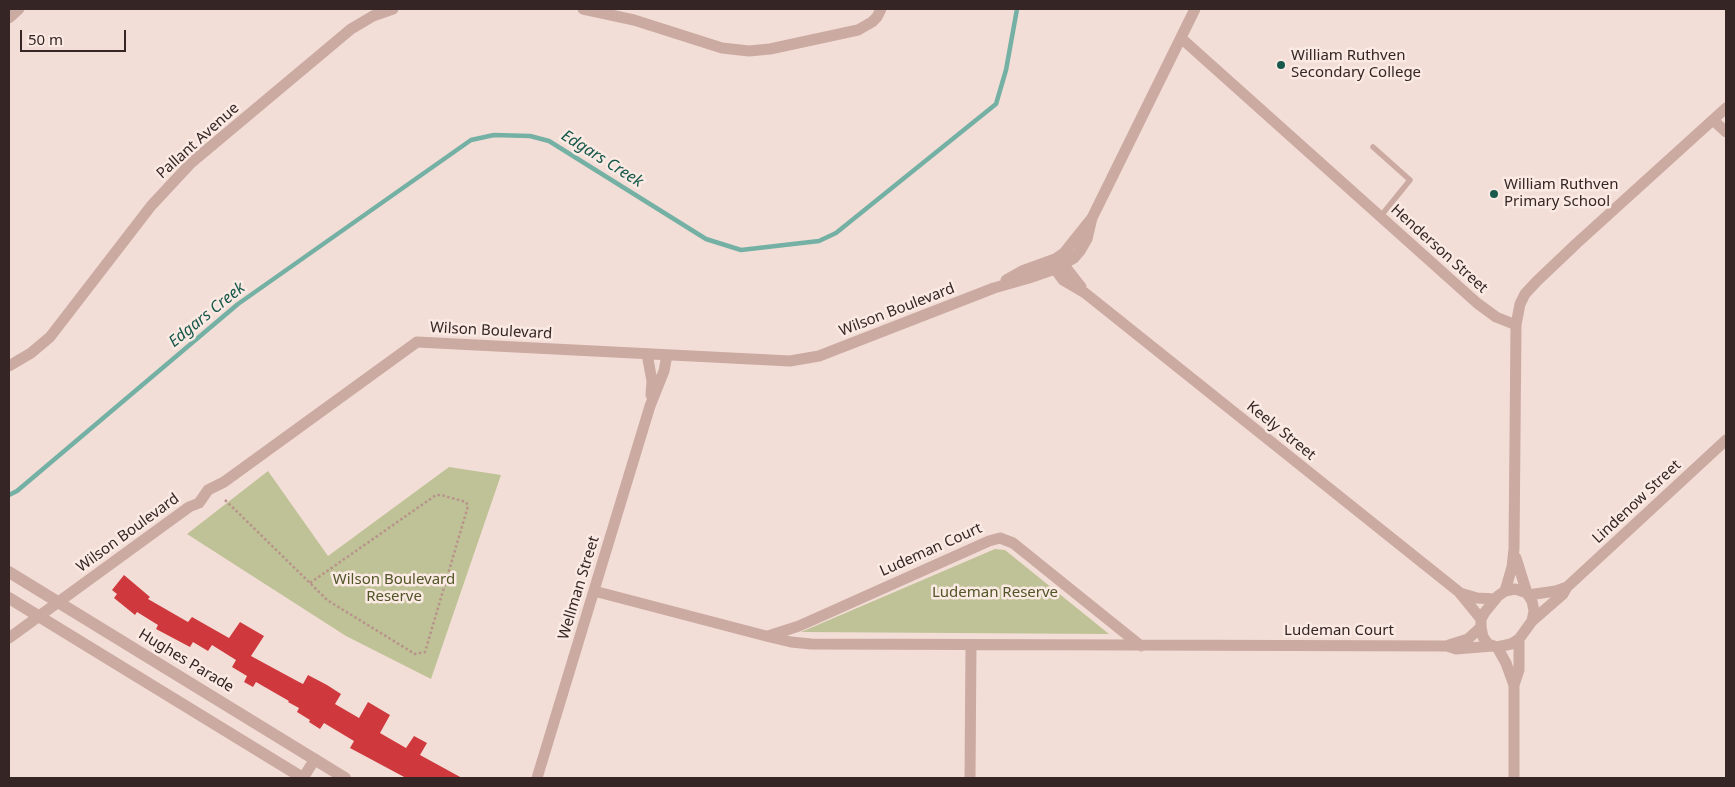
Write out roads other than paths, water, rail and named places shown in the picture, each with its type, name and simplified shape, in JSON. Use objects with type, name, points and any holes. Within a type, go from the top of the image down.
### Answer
[{"type":"street","points":[[9,18],[19,9]]},
{"type":"street","name":"Pallant Avenue","points":[[9,366],[31,353],[50,336],[151,206],[191,163],[369,12],[393,9]]},
{"type":"street","points":[[583,9],[634,20],[722,48],[749,51],[770,49],[858,30],[872,22],[881,9]]},
{"type":"street","name":"Wilson Boulevard","points":[[9,638],[189,507],[199,503],[208,490],[224,482],[417,342],[790,361],[819,356],[994,288],[1022,271],[1058,264],[1064,253],[1092,218],[1195,9]]},
{"type":"street","name":"Henderson Street","points":[[1181,38],[1477,303],[1496,316],[1516,325]]},
{"type":"street","points":[[1505,591],[1512,567],[1514,549],[1516,325],[1520,304],[1525,294],[1536,282],[1726,110]]},
{"type":"street","points":[[1713,120],[1726,132]]},
{"type":"street","name":"Keely Street","points":[[1058,264],[1063,280],[1085,293],[1459,592],[1481,623]]},
{"type":"street","name":"Wellman Street","points":[[647,354],[652,381],[650,406]]},
{"type":"street","name":"Wellman Street","points":[[537,778],[650,406],[664,371],[667,355]]},
{"type":"street","name":"Lindenow Street","points":[[1532,621],[1726,440]]},
{"type":"street","name":"Ludeman Court","points":[[766,636],[799,626],[989,541],[1000,538],[1014,543],[1141,646]]},
{"type":"street","points":[[1495,647],[1511,644],[1519,638],[1532,621],[1534,611],[1532,601],[1517,567],[1514,549]]},
{"type":"street","name":"Hughes Parade","points":[[9,572],[345,778]]},
{"type":"street","name":"Lindenow Street","points":[[1528,594],[1556,591],[1567,587]]},
{"type":"street","points":[[1514,685],[1506,663],[1495,647],[1488,644],[1483,637],[1481,623],[1495,599],[1505,591],[1515,590],[1528,594]]},
{"type":"street","name":"Ludeman Court","points":[[594,591],[766,636],[810,644],[1447,646],[1456,649],[1495,647]]},
{"type":"street","name":"Keely Street","points":[[1459,592],[1477,598],[1495,599]]},
{"type":"street","points":[[9,598],[303,778],[315,760]]},
{"type":"street","name":"Ludeman Court","points":[[1447,646],[1468,638],[1481,623]]},
{"type":"street","points":[[1514,778],[1514,685],[1519,670],[1519,638]]},
{"type":"street","points":[[970,778],[971,645]]},
{"type":"lane","points":[[1373,147],[1410,180],[1380,216]]},
{"type":"waterway","name":"Edgars Creek","points":[[9,495],[17,491],[238,304],[471,140],[494,135],[530,136],[549,141],[706,239],[741,250],[819,241],[836,233],[996,104],[1006,70],[1017,9]]},
{"type":"place","name":"William Ruthven Secondary College","points":[[1281,65]]},
{"type":"place","name":"William Ruthven Primary School","points":[[1494,194]]},
{"type":"park label","name":"Wilson Boulevard Reserve","points":[[394,588]]},
{"type":"park label","name":"Ludeman Reserve","points":[[995,593]]}]
